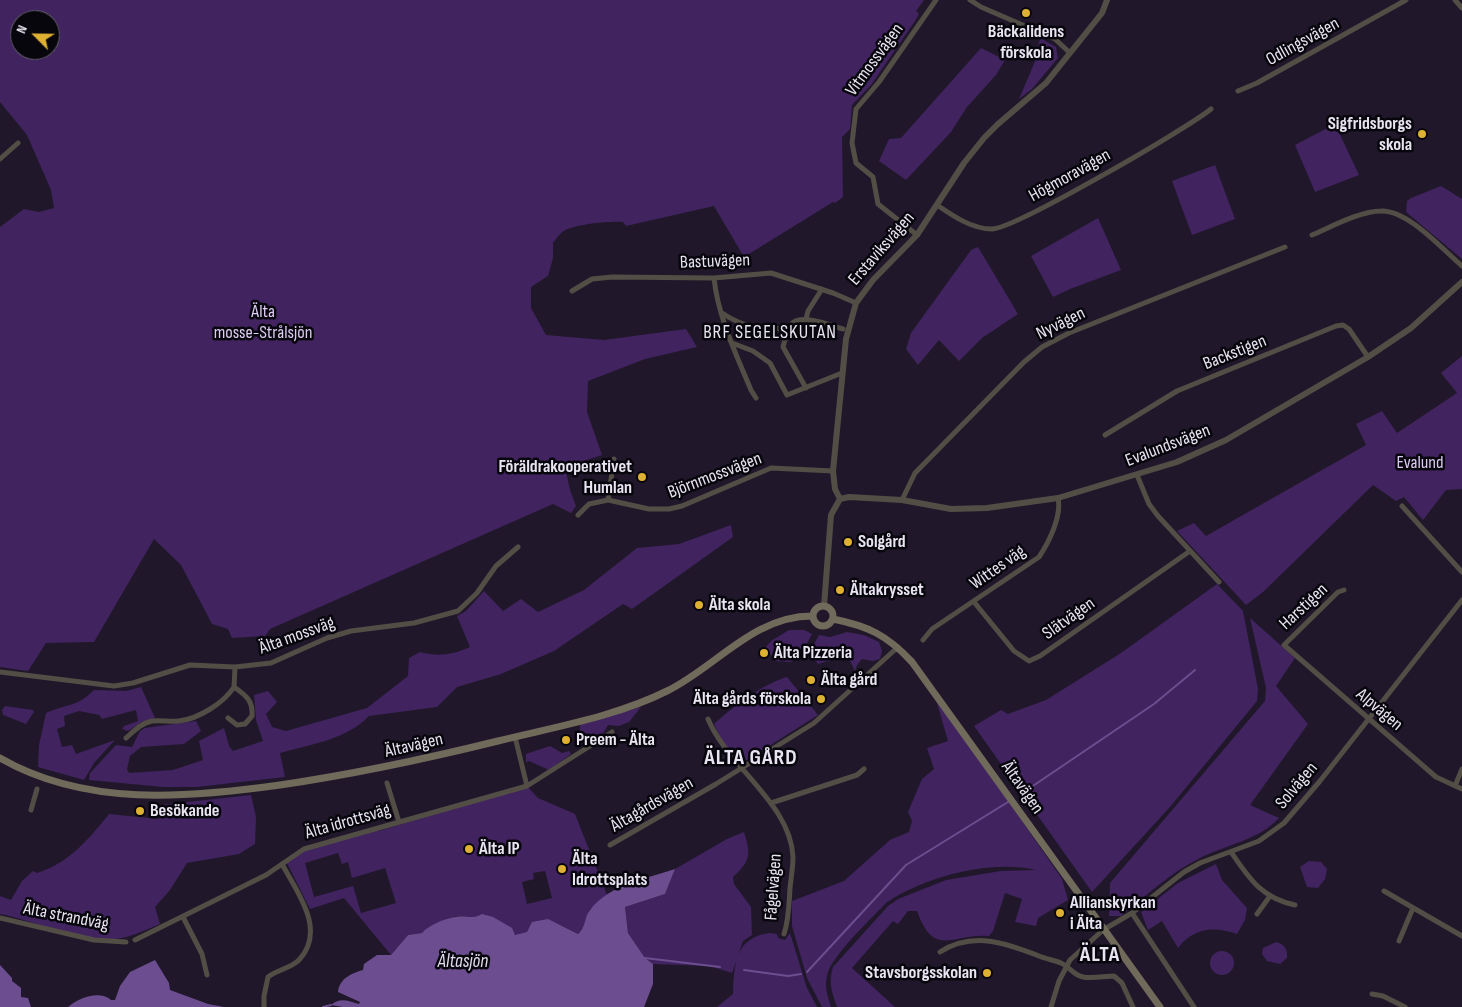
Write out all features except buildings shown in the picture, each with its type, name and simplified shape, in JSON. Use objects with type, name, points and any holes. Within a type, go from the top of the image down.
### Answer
[{"type":"main road","points":[[824,606],[831,610],[833,618],[830,624],[821,626],[816,624],[812,616],[814,610],[824,606]]},
{"type":"main road","name":"Ältavägen","points":[[0,758],[50,779],[88,789],[154,796],[185,796],[363,772],[623,708],[659,694],[695,674],[754,631],[790,617],[812,616]]},
{"type":"main road","name":"Ältavägen","points":[[833,618],[858,623],[887,638],[898,647],[942,700],[1103,930],[1160,1007]]},
{"type":"street","name":"Vitmossvägen","points":[[917,235],[878,204],[873,177],[856,163],[852,143],[854,116],[863,100],[879,82],[936,0]]},
{"type":"street","points":[[970,0],[981,7],[1055,39],[1070,52]]},
{"type":"street","name":"Erstaviksvägen","points":[[840,499],[835,489],[833,471],[846,339],[856,303],[873,280],[917,235],[964,163],[984,138],[1046,83],[1102,13],[1107,0]]},
{"type":"street","name":"Odlingsvägen","points":[[1238,91],[1257,83],[1406,0]]},
{"type":"street","points":[[1455,0],[1462,8]]},
{"type":"street","name":"Högmoravägen","points":[[938,204],[966,223],[983,228],[994,229],[1013,223],[1100,176],[1211,109]]},
{"type":"street","points":[[0,159],[18,142]]},
{"type":"street","points":[[1312,235],[1367,213],[1381,211],[1394,213],[1413,225],[1462,266]]},
{"type":"street","name":"Nyvägen","points":[[902,500],[915,473],[1024,362],[1042,347],[1069,334],[1285,247]]},
{"type":"street","name":"Bastuvägen","points":[[572,291],[592,279],[612,277],[714,278],[771,273],[822,289],[856,303]]},
{"type":"street","points":[[714,278],[716,297],[721,313],[750,390],[756,398]]},
{"type":"street","name":"Evalundsvägen","points":[[840,499],[849,497],[902,500],[951,509],[987,508],[1058,498],[1177,462],[1226,440],[1368,357],[1411,328],[1462,282]]},
{"type":"street","points":[[806,319],[808,311],[822,289]]},
{"type":"street","points":[[721,313],[745,326],[768,330],[789,328]]},
{"type":"street","points":[[806,388],[783,347],[789,328],[793,322],[806,319],[843,329]]},
{"type":"street","name":"Backstigen","points":[[1105,436],[1177,391],[1336,326],[1343,325],[1349,329],[1368,357]]},
{"type":"street","points":[[732,343],[753,350],[770,363],[785,394],[842,374]]},
{"type":"street","points":[[578,515],[589,504],[608,500],[614,459]]},
{"type":"street","name":"Björnmossvägen","points":[[608,500],[650,509],[669,509],[682,506],[771,468],[833,471]]},
{"type":"street","points":[[1137,474],[1149,504],[1190,552],[1219,582]]},
{"type":"street","name":"Wittes väg","points":[[923,640],[932,629],[1039,557],[1044,550],[1058,512],[1058,498]]},
{"type":"street","points":[[824,606],[832,515],[840,499]]},
{"type":"street","points":[[1402,506],[1462,572]]},
{"type":"street","name":"Älta mossväg","points":[[0,672],[114,686],[133,684],[190,665],[235,667],[271,663],[327,638],[351,631],[414,623],[458,611],[477,594],[496,566],[518,547]]},
{"type":"street","name":"Slätvägen","points":[[974,602],[1014,651],[1029,661],[1040,656],[1190,552]]},
{"type":"street","name":"Harstigen","points":[[1284,645],[1338,592],[1344,590]]},
{"type":"street","name":"Solvägen","points":[[1066,967],[1103,930],[1132,912],[1184,872],[1259,841],[1284,823],[1320,781],[1462,600]]},
{"type":"street","name":"Alpvägen","points":[[1284,645],[1436,777],[1462,789]]},
{"type":"street","name":"Ältagårdsvägen","points":[[610,845],[716,784],[814,723],[898,647]]},
{"type":"street","points":[[126,738],[139,727],[152,721],[180,721],[194,718],[222,700],[234,687],[235,667]]},
{"type":"street","points":[[228,718],[237,725],[245,724],[252,716],[253,705],[246,696],[234,687]]},
{"type":"street","name":"Fågelvägen","points":[[708,719],[731,758],[782,819],[793,857],[788,921],[784,934]]},
{"type":"street","name":"Älta idrottsväg","points":[[135,940],[266,875],[304,849],[527,786],[612,732]]},
{"type":"street","points":[[515,736],[527,786]]},
{"type":"street","points":[[1455,786],[1462,769]]},
{"type":"street","points":[[771,804],[857,775],[864,770]]},
{"type":"street","points":[[387,783],[399,822]]},
{"type":"street","points":[[31,810],[37,790]]},
{"type":"street","points":[[1231,852],[1247,876],[1262,892],[1282,902],[1295,905]]},
{"type":"street","points":[[264,1007],[268,977],[298,961],[310,937],[310,917],[282,864]]},
{"type":"street","points":[[1384,890],[1462,936]]},
{"type":"street","points":[[1257,914],[1270,896]]},
{"type":"street","points":[[1399,941],[1413,908]]},
{"type":"street","points":[[1132,912],[1194,1007]]},
{"type":"street","points":[[183,917],[202,954],[207,975]]},
{"type":"street","name":"Älta strandväg","points":[[0,918],[85,938],[126,942]]},
{"type":"street","points":[[940,952],[950,946],[982,939],[1022,950],[1066,967],[1075,975],[1086,978],[1114,976],[1122,983],[1133,1007]]},
{"type":"street","points":[[1051,1007],[1066,967]]},
{"type":"street","points":[[1372,994],[1383,996],[1405,1007]]},
{"type":"green space","name":"Älta mosse-Strålsjön","points":[[0,0],[924,0],[916,11],[919,14],[915,21],[871,85],[852,105],[850,129],[842,137],[843,197],[835,203],[833,202],[744,257],[714,206],[626,226],[623,222],[617,222],[576,226],[563,232],[553,243],[553,258],[548,276],[531,287],[531,308],[546,335],[604,340],[686,329],[697,347],[645,359],[588,381],[587,412],[602,455],[565,467],[576,506],[571,513],[553,504],[270,629],[265,636],[232,638],[228,629],[212,624],[181,565],[154,539],[94,642],[46,643],[28,671],[0,667],[0,227],[24,209],[39,212],[54,208],[51,190],[27,135],[0,102]]},
{"type":"green space","points":[[1040,38],[1056,47],[1058,58],[1032,89],[1019,99],[1036,59]]},
{"type":"green space","points":[[981,48],[1005,60],[996,75],[967,107],[951,132],[906,180],[879,161],[889,139],[901,138]]},
{"type":"green space","points":[[1335,124],[1359,175],[1315,192],[1295,145]]},
{"type":"green space","points":[[1215,165],[1235,219],[1192,235],[1172,181]]},
{"type":"green space","points":[[1441,186],[1462,199],[1462,259],[1406,212],[1407,201],[1411,198]]},
{"type":"green space","points":[[1098,218],[1121,270],[1053,297],[1031,256]]},
{"type":"green space","points":[[978,247],[1018,314],[982,338],[959,361],[939,340],[918,365],[906,349],[911,333],[971,250]]},
{"type":"green space","name":"Evalund","points":[[1462,356],[1462,489],[1446,490],[1423,520],[1404,497],[1396,501],[1373,485],[1263,592],[1246,605],[1177,531],[1194,523],[1206,536],[1366,445],[1356,424],[1382,411],[1397,433],[1457,393],[1441,373]]},
{"type":"green space","points":[[731,525],[733,537],[632,609],[623,604],[554,651],[501,674],[457,687],[437,707],[369,716],[360,724],[339,736],[280,753],[285,777],[197,787],[163,787],[89,780],[90,773],[116,745],[132,747],[140,731],[145,728],[196,721],[201,731],[184,744],[141,747],[130,756],[127,769],[129,773],[173,770],[203,760],[199,741],[224,728],[229,746],[233,751],[263,741],[256,720],[254,695],[268,691],[277,702],[266,714],[272,727],[286,731],[367,708],[408,676],[409,658],[420,652],[445,654],[470,647],[457,616],[466,611],[484,591],[503,611],[521,599],[538,612],[584,590],[637,548],[679,544]]},
{"type":"green space","points":[[1217,584],[1243,611],[1258,689],[1257,701],[1170,807],[1092,892],[974,726],[1001,710],[1008,714],[1046,700],[1121,653]]},
{"type":"green space","points":[[1250,618],[1295,658],[1276,686],[1308,724],[1250,805],[1279,818],[1251,838],[1209,854],[1178,871],[1121,916],[1109,916],[1110,883],[1265,701],[1266,688]]},
{"type":"green space","points":[[789,630],[804,630],[812,634],[803,651],[791,662],[775,661],[766,647],[771,641]]},
{"type":"green space","points":[[847,632],[864,635],[879,642],[882,651],[880,659],[872,661],[862,659],[855,671],[847,655],[818,664],[812,656],[808,655],[819,635],[830,637]]},
{"type":"green space","points":[[787,677],[818,715],[747,760],[735,757],[726,748],[714,724],[748,697],[767,685]]},
{"type":"green space","points":[[141,687],[155,718],[140,723],[128,731],[122,729],[124,726],[138,721],[136,710],[102,719],[99,715],[79,711],[64,716],[65,726],[57,729],[62,747],[72,745],[76,754],[115,740],[94,763],[84,780],[38,767],[39,745],[46,713],[77,703],[94,690],[126,691]]},
{"type":"green space","points":[[937,703],[942,705],[1062,879],[1068,900],[1038,918],[1036,926],[1015,922],[1022,899],[1005,893],[993,931],[989,936],[946,940],[937,939],[930,935],[923,926],[917,911],[908,911],[898,924],[893,921],[852,968],[895,1007],[837,1007],[831,983],[833,967],[888,906],[898,899],[946,880],[1001,871],[1036,870],[1018,867],[979,869],[938,878],[919,885],[886,903],[843,949],[830,968],[826,980],[831,1007],[822,1007],[807,978],[792,926],[792,901],[844,881],[890,840],[909,832],[912,821],[908,812],[922,779],[934,769],[927,748],[948,741]]},
{"type":"green space","points":[[5,706],[33,710],[34,712],[26,724],[3,715],[2,710]]},
{"type":"green space","points":[[641,707],[629,722],[619,726],[608,725],[601,737],[580,745],[580,725]]},
{"type":"green space","points":[[550,746],[562,753],[569,751],[571,754],[549,770],[529,761],[526,762],[526,754]]},
{"type":"green space","name":"Älta Idrottsplats","points":[[527,786],[538,798],[575,814],[607,895],[589,910],[582,931],[578,934],[558,924],[519,936],[474,919],[456,916],[422,933],[408,935],[391,955],[344,898],[310,909],[286,861],[299,852],[376,829],[379,831]],"holes":[[[338,853],[342,864],[348,862],[352,878],[385,868],[396,903],[361,913],[353,886],[314,897],[305,863]],[[545,871],[552,898],[527,904],[522,882],[534,879],[533,873]]]},
{"type":"green space","points":[[251,795],[256,817],[255,844],[239,854],[187,863],[170,890],[155,907],[160,924],[127,937],[101,940],[72,935],[0,914],[0,896],[11,900],[22,881],[33,871],[37,873],[48,869],[68,857],[86,841],[109,814],[159,819],[160,805]]},
{"type":"green space","points":[[744,832],[748,846],[748,857],[733,877],[734,884],[751,907],[752,935],[743,941],[732,973],[710,966],[653,964],[645,958],[628,933],[625,907],[665,894],[675,869],[727,839]]},
{"type":"green space","points":[[1309,861],[1321,862],[1327,869],[1325,879],[1318,888],[1307,887],[1300,867]]},
{"type":"green space","points":[[1216,864],[1222,880],[1247,908],[1245,920],[1237,934],[1220,930],[1204,930],[1191,936],[1178,948],[1162,921],[1148,930],[1141,912],[1178,883]]},
{"type":"green space","points":[[769,933],[777,934],[778,938],[785,940],[790,933],[807,988],[817,1007],[717,1007],[733,994],[736,963],[743,947],[749,940]]},
{"type":"green space","points":[[1276,942],[1281,944],[1287,952],[1287,958],[1280,964],[1267,961],[1262,954],[1263,948]]},
{"type":"green space","points":[[1222,951],[1227,952],[1233,958],[1233,968],[1227,974],[1222,975],[1217,974],[1211,968],[1210,963],[1211,958],[1217,952]]},
{"type":"water","name":"Ältasjön","points":[[675,869],[665,894],[625,907],[628,933],[645,958],[653,964],[653,984],[644,1007],[343,1007],[331,1005],[341,1000],[359,1004],[360,1002],[338,992],[343,980],[363,970],[364,964],[377,955],[391,955],[408,935],[422,933],[429,927],[442,921],[455,917],[475,917],[482,914],[493,917],[512,928],[515,935],[527,932],[532,922],[548,919],[578,934],[581,932],[590,910],[608,894],[618,888]]},
{"type":"water","points":[[155,960],[169,983],[170,990],[208,1004],[224,1007],[68,1007],[83,998],[95,995],[115,1000],[120,986],[130,972]]},
{"type":"water","points":[[0,965],[12,978],[12,981],[21,988],[21,997],[28,998],[31,1007],[0,1007]]},
{"type":"waterway","points":[[1021,794],[1154,704],[1195,670]]},
{"type":"waterway","points":[[807,972],[906,865],[1008,802]]},
{"type":"waterway","points":[[645,958],[720,967]]},
{"type":"waterway","points":[[744,970],[788,976],[801,974]]},
{"type":"waterway","points":[[323,1007],[331,1005]]},
{"type":"place","name":"Bäckalidens förskola","points":[[1026,13]]},
{"type":"place","name":"Sigfridsborgs skola","points":[[1422,134]]},
{"type":"place","name":"Föräldrakooperativet Humlan","points":[[642,477]]},
{"type":"place","name":"Solgård","points":[[848,542]]},
{"type":"place","name":"Ältakrysset","points":[[840,590]]},
{"type":"place","name":"Älta skola","points":[[699,605]]},
{"type":"place","name":"Älta Pizzeria","points":[[764,653]]},
{"type":"place","name":"Älta gård","points":[[811,680]]},
{"type":"place","name":"Älta gårds förskola","points":[[821,699]]},
{"type":"place","name":"Preem - Älta","points":[[566,740]]},
{"type":"place","name":"Besökande","points":[[140,811]]},
{"type":"place","name":"Älta IP","points":[[469,849]]},
{"type":"place","name":"Älta Idrottsplats","points":[[562,869]]},
{"type":"place","name":"Allianskyrkan i Älta","points":[[1060,913]]},
{"type":"place","name":"Stavsborgsskolan","points":[[987,973]]},
{"type":"district","name":"BRF SEGELSKUTAN","points":[[770,333]]},
{"type":"district","name":"ÄLTA GÅRD","points":[[751,758]]},
{"type":"district","name":"ÄLTA","points":[[1100,955]]}]
